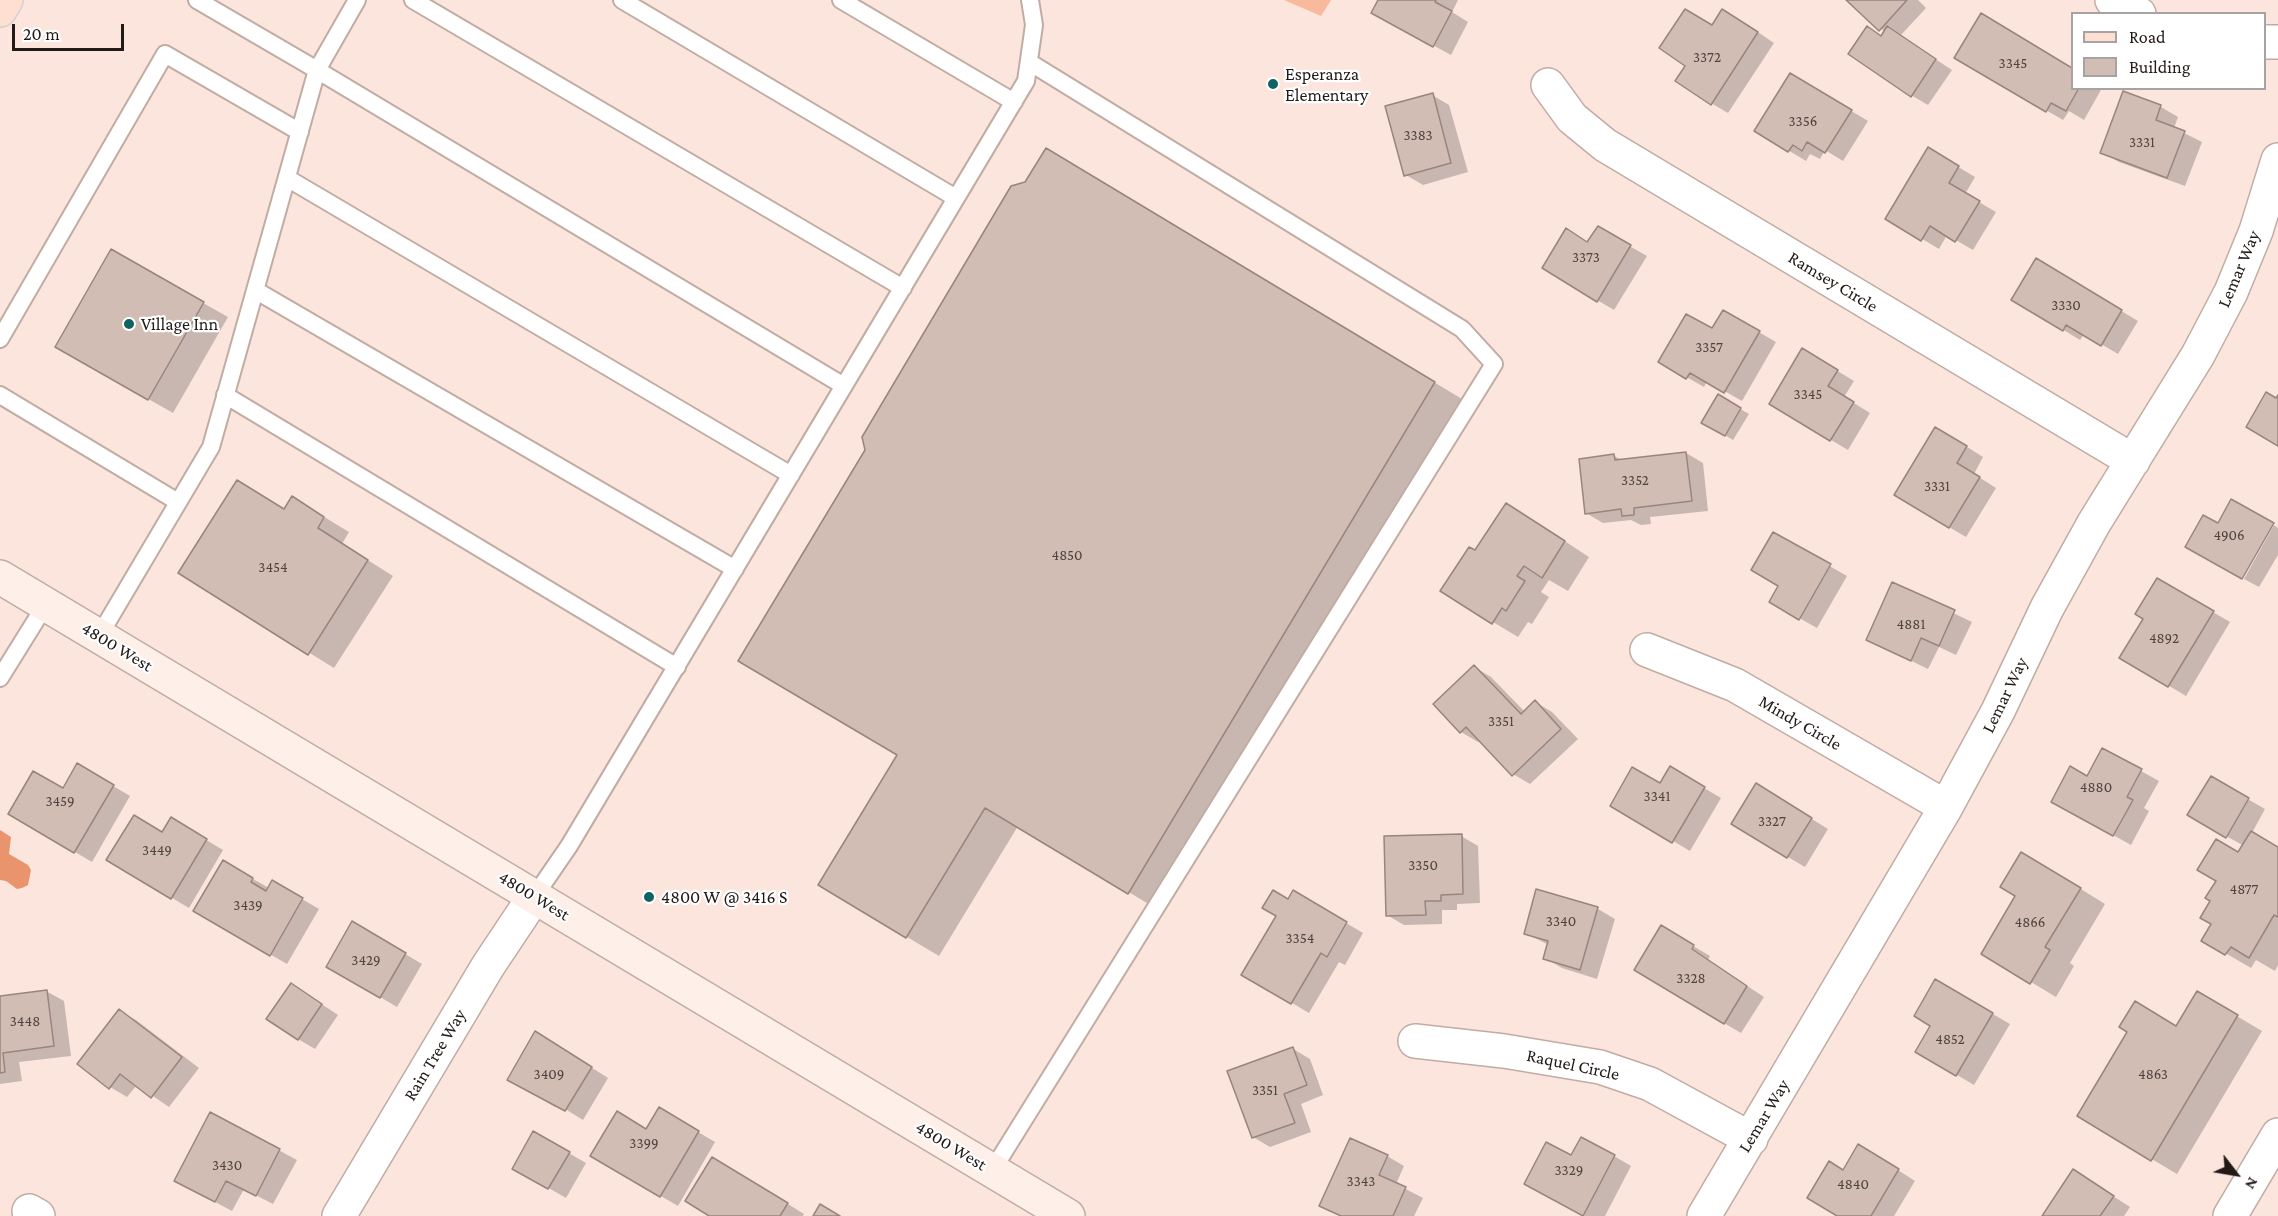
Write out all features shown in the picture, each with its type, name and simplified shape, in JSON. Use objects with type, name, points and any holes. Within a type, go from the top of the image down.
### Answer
[{"type":"main road","points":[[0,10],[6,0]]},
{"type":"main road","name":"4800 West","points":[[0,577],[1068,1216]]},
{"type":"street","points":[[2112,0],[2135,12]]},
{"type":"street","name":"Ramsey Circle","points":[[1548,85],[1572,118],[1605,145],[2133,461]]},
{"type":"street","name":"Lemar Way","points":[[1704,1216],[1946,807],[1998,711],[2047,608],[2094,523],[2198,356],[2230,292],[2256,231],[2278,160]]},
{"type":"street","name":"Mindy Circle","points":[[1647,650],[1735,685],[1946,807]]},
{"type":"street","name":"Rain Tree Way","points":[[339,1216],[488,966],[534,897]]},
{"type":"street","name":"Raquel Circle","points":[[1416,1041],[1504,1051],[1600,1067],[1650,1084],[1751,1139]]},
{"type":"street","points":[[2229,1216],[2278,1135]]},
{"type":"lane","points":[[197,0],[844,386]]},
{"type":"lane","points":[[99,636],[211,447],[317,70],[357,0]]},
{"type":"lane","points":[[413,0],[903,288]]},
{"type":"lane","points":[[622,0],[956,198]]},
{"type":"lane","points":[[841,0],[1014,102]]},
{"type":"lane","points":[[534,897],[569,846],[677,667],[1026,81],[1034,25],[1030,0]]},
{"type":"lane","points":[[0,339],[165,54],[300,132]]},
{"type":"lane","points":[[992,1171],[1494,364],[1462,329],[1029,63]]},
{"type":"lane","points":[[287,178],[791,475]]},
{"type":"lane","points":[[255,290],[735,569]]},
{"type":"lane","points":[[0,395],[178,502]]},
{"type":"lane","points":[[225,395],[677,667]]},
{"type":"lane","points":[[0,678],[46,604]]},
{"type":"shaded area","points":[[1284,0],[1331,0],[1321,16]]},
{"type":"shaded area","points":[[0,830],[11,837],[9,854],[28,865],[31,870],[28,885],[22,888],[17,889],[6,881],[0,880]]},
{"type":"building","points":[[1378,0],[1436,0],[1435,2],[1452,11],[1433,47],[1371,13]]},
{"type":"building","points":[[1846,0],[1907,0],[1879,31]]},
{"type":"building","points":[[1685,9],[1712,25],[1722,9],[1758,32],[1711,105],[1675,81],[1685,66],[1659,48]]},
{"type":"building","points":[[1981,13],[2071,67],[2071,90],[2078,90],[2066,111],[2051,103],[2046,112],[1954,58]]},
{"type":"building","points":[[1867,26],[1881,36],[1887,26],[1936,59],[1911,97],[1848,54]]},
{"type":"building","points":[[1790,73],[1852,110],[1825,153],[1807,142],[1802,151],[1793,145],[1788,152],[1754,131]]},
{"type":"building","points":[[2123,91],[2161,105],[2156,120],[2185,131],[2167,178],[2100,153]]},
{"type":"building","points":[[1433,93],[1451,163],[1404,176],[1385,106]]},
{"type":"building","points":[[1928,147],[1959,166],[1949,183],[1980,201],[1955,242],[1930,226],[1921,241],[1885,219]]},
{"type":"building","points":[[1046,148],[1435,382],[1128,894],[985,808],[906,938],[818,885],[897,755],[738,661],[865,450],[862,437],[1011,186],[1025,182]]},
{"type":"building","points":[[1598,226],[1631,245],[1597,302],[1542,268],[1566,228],[1587,242]]},
{"type":"building","name":"Village Inn","points":[[111,249],[204,302],[148,400],[55,347]]},
{"type":"building","points":[[2036,258],[2122,310],[2101,346],[2066,325],[2063,331],[2011,300]]},
{"type":"building","points":[[1723,310],[1760,331],[1724,393],[1690,373],[1686,379],[1658,362],[1686,314],[1712,328]]},
{"type":"building","points":[[1802,348],[1838,370],[1828,386],[1854,402],[1830,441],[1769,404]]},
{"type":"building","points":[[2266,392],[2276,398],[2278,395],[2278,446],[2246,427]]},
{"type":"building","points":[[1718,394],[1741,408],[1725,436],[1701,423]]},
{"type":"building","points":[[1935,427],[1967,446],[1957,463],[1980,477],[1949,528],[1894,495]]},
{"type":"building","points":[[1686,452],[1692,501],[1634,508],[1634,515],[1622,516],[1621,509],[1585,514],[1579,459],[1614,454],[1615,460]]},
{"type":"building","points":[[237,480],[284,509],[292,496],[324,517],[318,528],[368,560],[308,655],[178,573]]},
{"type":"building","points":[[2231,499],[2274,523],[2242,579],[2185,547],[2203,515],[2218,523]]},
{"type":"building","points":[[1506,503],[1565,541],[1542,578],[1524,566],[1517,576],[1525,581],[1506,611],[1502,608],[1492,624],[1440,591],[1469,547],[1475,550]]},
{"type":"building","points":[[1773,532],[1831,564],[1799,620],[1769,602],[1778,586],[1751,570]]},
{"type":"building","points":[[2157,578],[2214,611],[2168,687],[2119,658],[2143,619],[2135,614]]},
{"type":"building","points":[[1892,582],[1955,610],[1939,646],[1921,638],[1911,661],[1866,640]]},
{"type":"building","points":[[1474,665],[1521,714],[1535,700],[1561,729],[1512,776],[1466,727],[1460,733],[1433,704]]},
{"type":"building","points":[[2102,748],[2142,769],[2127,797],[2133,800],[2113,836],[2051,802],[2070,766],[2087,776]]},
{"type":"building","points":[[77,763],[114,785],[74,853],[8,814],[33,771],[63,788]]},
{"type":"building","points":[[1670,766],[1705,787],[1672,843],[1610,806],[1632,767],[1660,783]]},
{"type":"building","points":[[2211,776],[2249,798],[2226,838],[2187,815]]},
{"type":"building","points":[[1756,783],[1812,818],[1787,858],[1731,824]]},
{"type":"building","points":[[134,815],[162,832],[171,817],[207,839],[171,899],[106,860]]},
{"type":"building","points":[[2251,831],[2278,847],[2278,917],[2274,915],[2249,958],[2231,947],[2225,955],[2201,941],[2211,924],[2200,918],[2210,901],[2205,898],[2216,881],[2197,870],[2216,839],[2238,852]]},
{"type":"building","points":[[1462,834],[1463,894],[1441,895],[1441,901],[1425,901],[1426,915],[1386,916],[1384,836]]},
{"type":"building","points":[[2021,852],[2081,888],[2045,947],[2050,950],[2030,984],[1981,954],[2015,896],[2000,887]]},
{"type":"building","points":[[223,860],[253,878],[251,882],[266,891],[272,880],[303,898],[270,956],[193,911]]},
{"type":"building","points":[[1536,889],[1598,907],[1580,970],[1543,959],[1548,941],[1524,934]]},
{"type":"building","points":[[1273,890],[1288,899],[1293,890],[1347,922],[1327,957],[1321,953],[1291,1004],[1241,975],[1276,916],[1262,908]]},
{"type":"building","points":[[352,921],[406,953],[380,998],[326,967]]},
{"type":"building","points":[[1661,925],[1694,945],[1692,949],[1747,986],[1724,1024],[1634,970]]},
{"type":"building","points":[[1935,979],[1993,1013],[1956,1076],[1915,1052],[1930,1026],[1914,1016]]},
{"type":"building","points":[[291,983],[322,1004],[298,1040],[266,1019]]},
{"type":"building","points":[[47,990],[54,1046],[3,1053],[5,1072],[0,1073],[0,996]]},
{"type":"building","points":[[2197,991],[2238,1015],[2151,1161],[2077,1116],[2127,1032],[2119,1027],[2135,1001],[2176,1026]]},
{"type":"building","points":[[119,1009],[182,1057],[151,1098],[120,1074],[109,1089],[77,1064]]},
{"type":"building","points":[[535,1031],[592,1067],[565,1111],[507,1080]]},
{"type":"building","points":[[1293,1047],[1307,1085],[1284,1094],[1295,1123],[1252,1138],[1227,1071]]},
{"type":"building","points":[[659,1107],[699,1131],[660,1197],[590,1156],[617,1111],[646,1129]]},
{"type":"building","points":[[210,1112],[280,1149],[256,1196],[226,1181],[215,1202],[174,1181]]},
{"type":"building","points":[[533,1131],[570,1152],[548,1189],[512,1169]]},
{"type":"building","points":[[1581,1137],[1615,1155],[1583,1216],[1524,1184],[1546,1142],[1571,1155]]},
{"type":"building","points":[[1350,1138],[1388,1155],[1379,1175],[1406,1187],[1393,1216],[1341,1216],[1319,1206]]},
{"type":"building","points":[[1858,1144],[1899,1169],[1871,1216],[1837,1216],[1807,1198],[1829,1161],[1843,1170]]},
{"type":"building","points":[[712,1157],[788,1203],[780,1216],[709,1216],[685,1201]]},
{"type":"building","points":[[2073,1169],[2114,1196],[2100,1216],[2042,1216]]},
{"type":"building","points":[[820,1204],[840,1216],[813,1216]]},
{"type":"place","name":"Esperanza Elementary","points":[[1273,84]]},
{"type":"place","name":"Village Inn","points":[[129,324]]},
{"type":"place","name":"4800 W @ 3416 S","points":[[649,897]]}]
